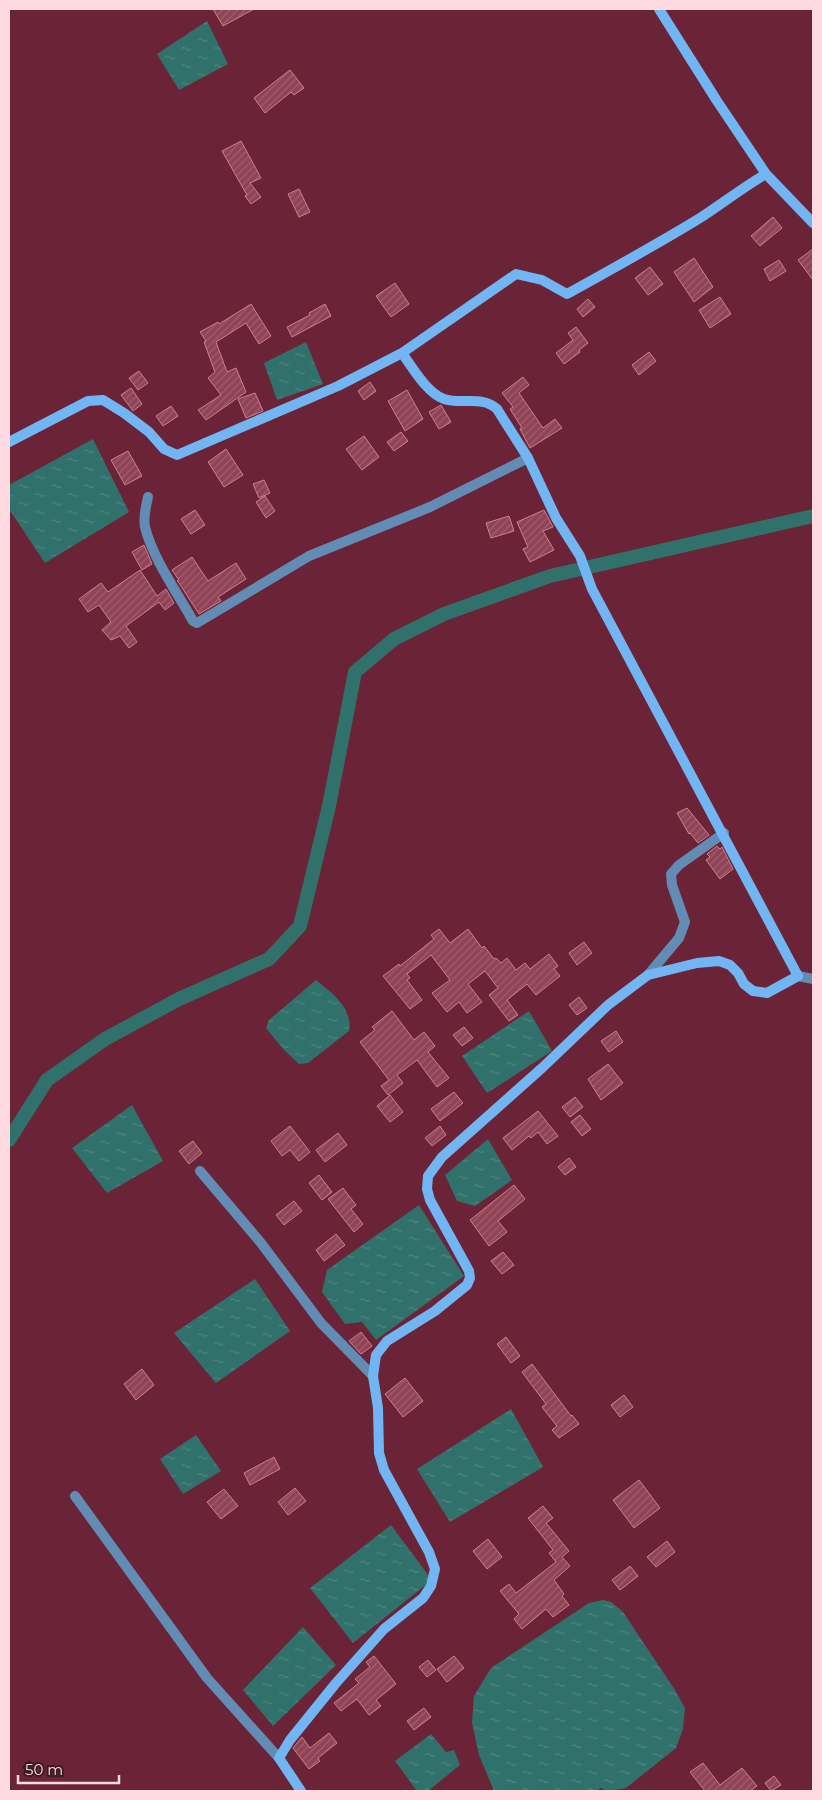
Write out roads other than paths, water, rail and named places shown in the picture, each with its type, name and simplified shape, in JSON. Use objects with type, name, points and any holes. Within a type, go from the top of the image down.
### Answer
[{"type":"main road","points":[[659,9],[766,174],[813,223]]},
{"type":"main road","points":[[9,442],[88,401],[103,400],[149,432],[164,449],[177,455],[338,386],[402,353],[516,274],[542,280],[567,294],[632,259],[766,174]]},
{"type":"main road","points":[[301,1791],[279,1758],[290,1740],[336,1683],[384,1629],[423,1598],[431,1586],[435,1570],[429,1552],[418,1530],[384,1470],[379,1452],[378,1408],[373,1376],[376,1355],[387,1342],[435,1311],[467,1285],[470,1278],[469,1271],[437,1213],[427,1189],[428,1176],[442,1157],[542,1068],[608,1005],[648,975],[698,962],[719,961],[730,965],[738,973],[744,984],[752,991],[767,993],[798,976],[724,833],[592,589],[580,556],[556,518],[528,458],[497,409],[490,403],[442,399],[418,377],[402,353]]},
{"type":"street","points":[[148,496],[144,516],[145,527],[150,541],[193,621],[197,623],[309,556],[430,507],[528,458]]},
{"type":"street","points":[[648,975],[678,938],[685,922],[672,885],[671,874],[679,865],[724,833]]},
{"type":"street","points":[[798,976],[813,980]]},
{"type":"street","points":[[200,1171],[261,1243],[321,1323],[373,1376]]},
{"type":"street","points":[[75,1496],[207,1678],[279,1758]]},
{"type":"water","points":[[207,21],[228,64],[179,90],[157,54]]},
{"type":"water","points":[[306,342],[323,384],[277,400],[264,363]]},
{"type":"water","points":[[93,439],[129,512],[45,563],[9,509],[9,485]]},
{"type":"water","points":[[316,980],[335,996],[345,1008],[348,1015],[349,1031],[308,1063],[299,1064],[284,1050],[266,1028],[269,1020]]},
{"type":"water","points":[[529,1011],[552,1051],[487,1093],[462,1056]]},
{"type":"water","points":[[132,1105],[163,1161],[107,1193],[72,1148]]},
{"type":"water","points":[[488,1139],[512,1180],[475,1206],[457,1201],[445,1175]]},
{"type":"water","points":[[419,1205],[464,1276],[376,1340],[362,1322],[345,1324],[322,1292],[327,1270]]},
{"type":"water","points":[[255,1279],[290,1331],[216,1383],[174,1333]]},
{"type":"water","points":[[511,1409],[543,1467],[450,1522],[417,1469]]},
{"type":"water","points":[[196,1435],[221,1471],[183,1494],[160,1459]]},
{"type":"water","points":[[391,1525],[432,1580],[353,1643],[310,1588]]},
{"type":"water","points":[[603,1600],[611,1602],[623,1612],[685,1708],[683,1729],[676,1748],[626,1788],[607,1791],[601,1788],[596,1791],[494,1791],[479,1755],[472,1723],[474,1696],[491,1668],[589,1603]]},
{"type":"water","points":[[303,1627],[336,1665],[273,1726],[243,1690]]},
{"type":"water","points":[[431,1734],[446,1752],[454,1750],[460,1765],[428,1791],[417,1791],[395,1761]]},
{"type":"waterway","points":[[9,1140],[47,1080],[105,1039],[179,999],[269,959],[300,926],[329,806],[355,672],[394,639],[444,614],[550,576],[813,516]]}]
